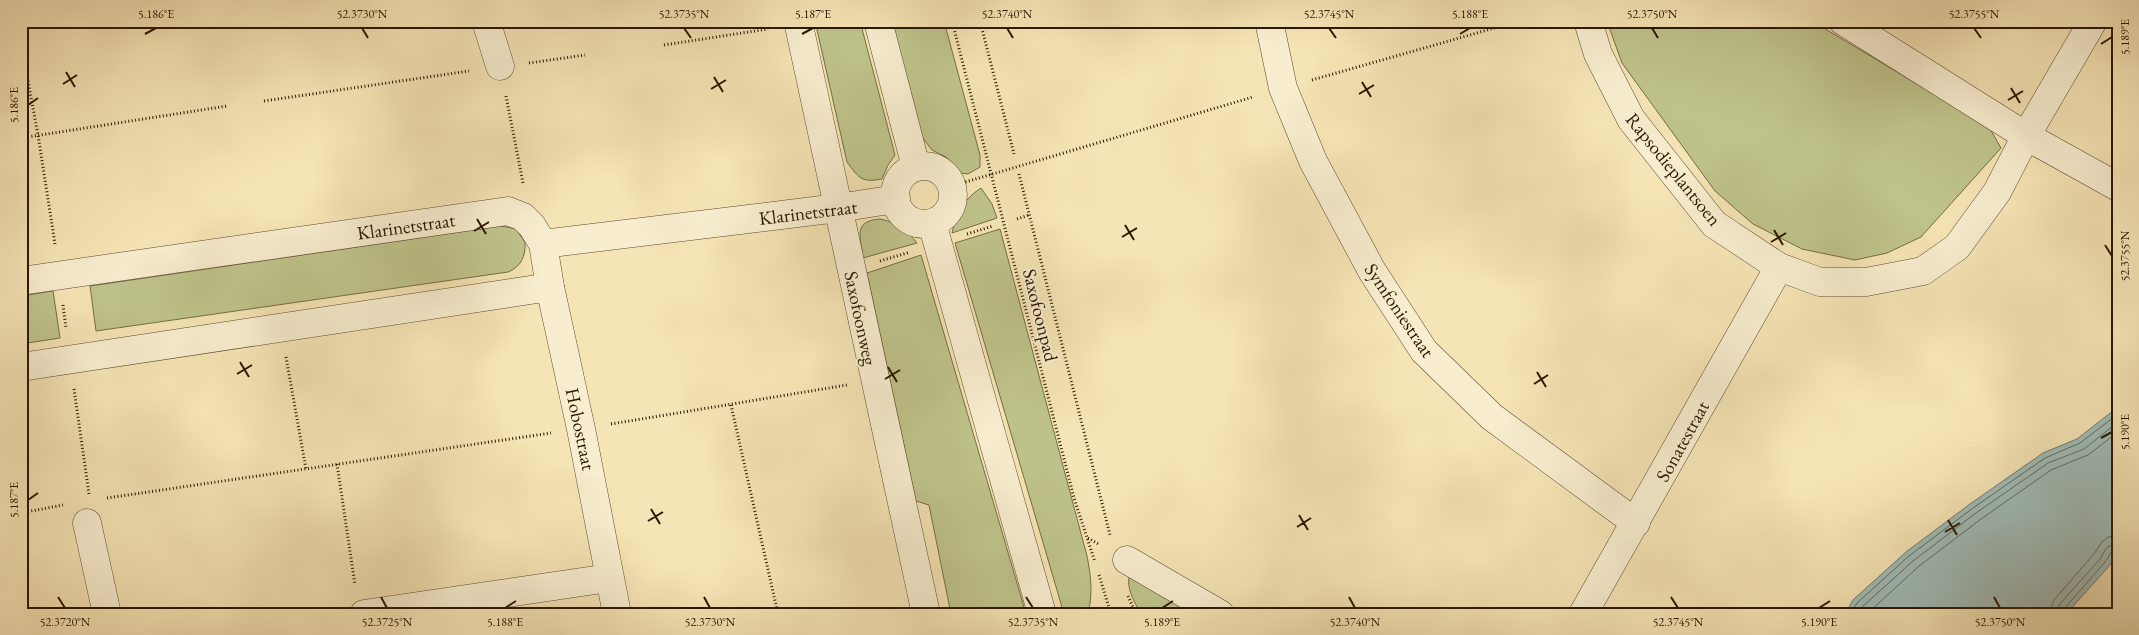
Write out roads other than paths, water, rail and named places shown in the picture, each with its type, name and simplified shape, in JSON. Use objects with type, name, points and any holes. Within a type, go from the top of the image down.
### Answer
[{"type":"street","points":[[486,21],[500,66]]},
{"type":"street","points":[[878,21],[916,167]]},
{"type":"street","name":"Symfoniestraat","points":[[1269,21],[1283,88],[1313,161],[1372,271],[1424,351],[1492,417],[1636,523]]},
{"type":"street","name":"Rapsodieplantsoen","points":[[1588,21],[1598,54],[1631,119],[1714,224],[1779,268],[1820,282],[1866,282],[1923,271],[1958,247],[1998,192],[2026,136],[2093,21]]},
{"type":"street","points":[[1843,21],[2026,136],[2118,187]]},
{"type":"street","name":"Saxofoonweg","points":[[799,23],[874,381],[926,614]]},
{"type":"street","points":[[916,167],[931,167],[938,170],[952,186],[952,204],[940,219],[932,223],[924,224],[908,219],[902,214],[896,199],[898,183],[902,176],[916,167]]},
{"type":"street","name":"Klarinetstraat","points":[[21,282],[508,212],[523,216],[532,226],[543,244],[838,208],[896,199]]},
{"type":"street","points":[[932,223],[1042,614]]},
{"type":"street","name":"Hobostraat","points":[[543,244],[550,288],[582,429],[617,614]]},
{"type":"street","name":"Sonatestraat","points":[[1583,614],[1779,268]]},
{"type":"street","points":[[21,368],[550,288]]},
{"type":"street","points":[[87,523],[107,614]]},
{"type":"street","points":[[1119,549],[1220,614]]},
{"type":"street","points":[[364,614],[610,578]]},
{"type":"water","points":[[2118,407],[2118,551],[2110,565],[2066,614],[1845,614],[1853,600],[1906,552],[2043,453],[2077,439]]}]
